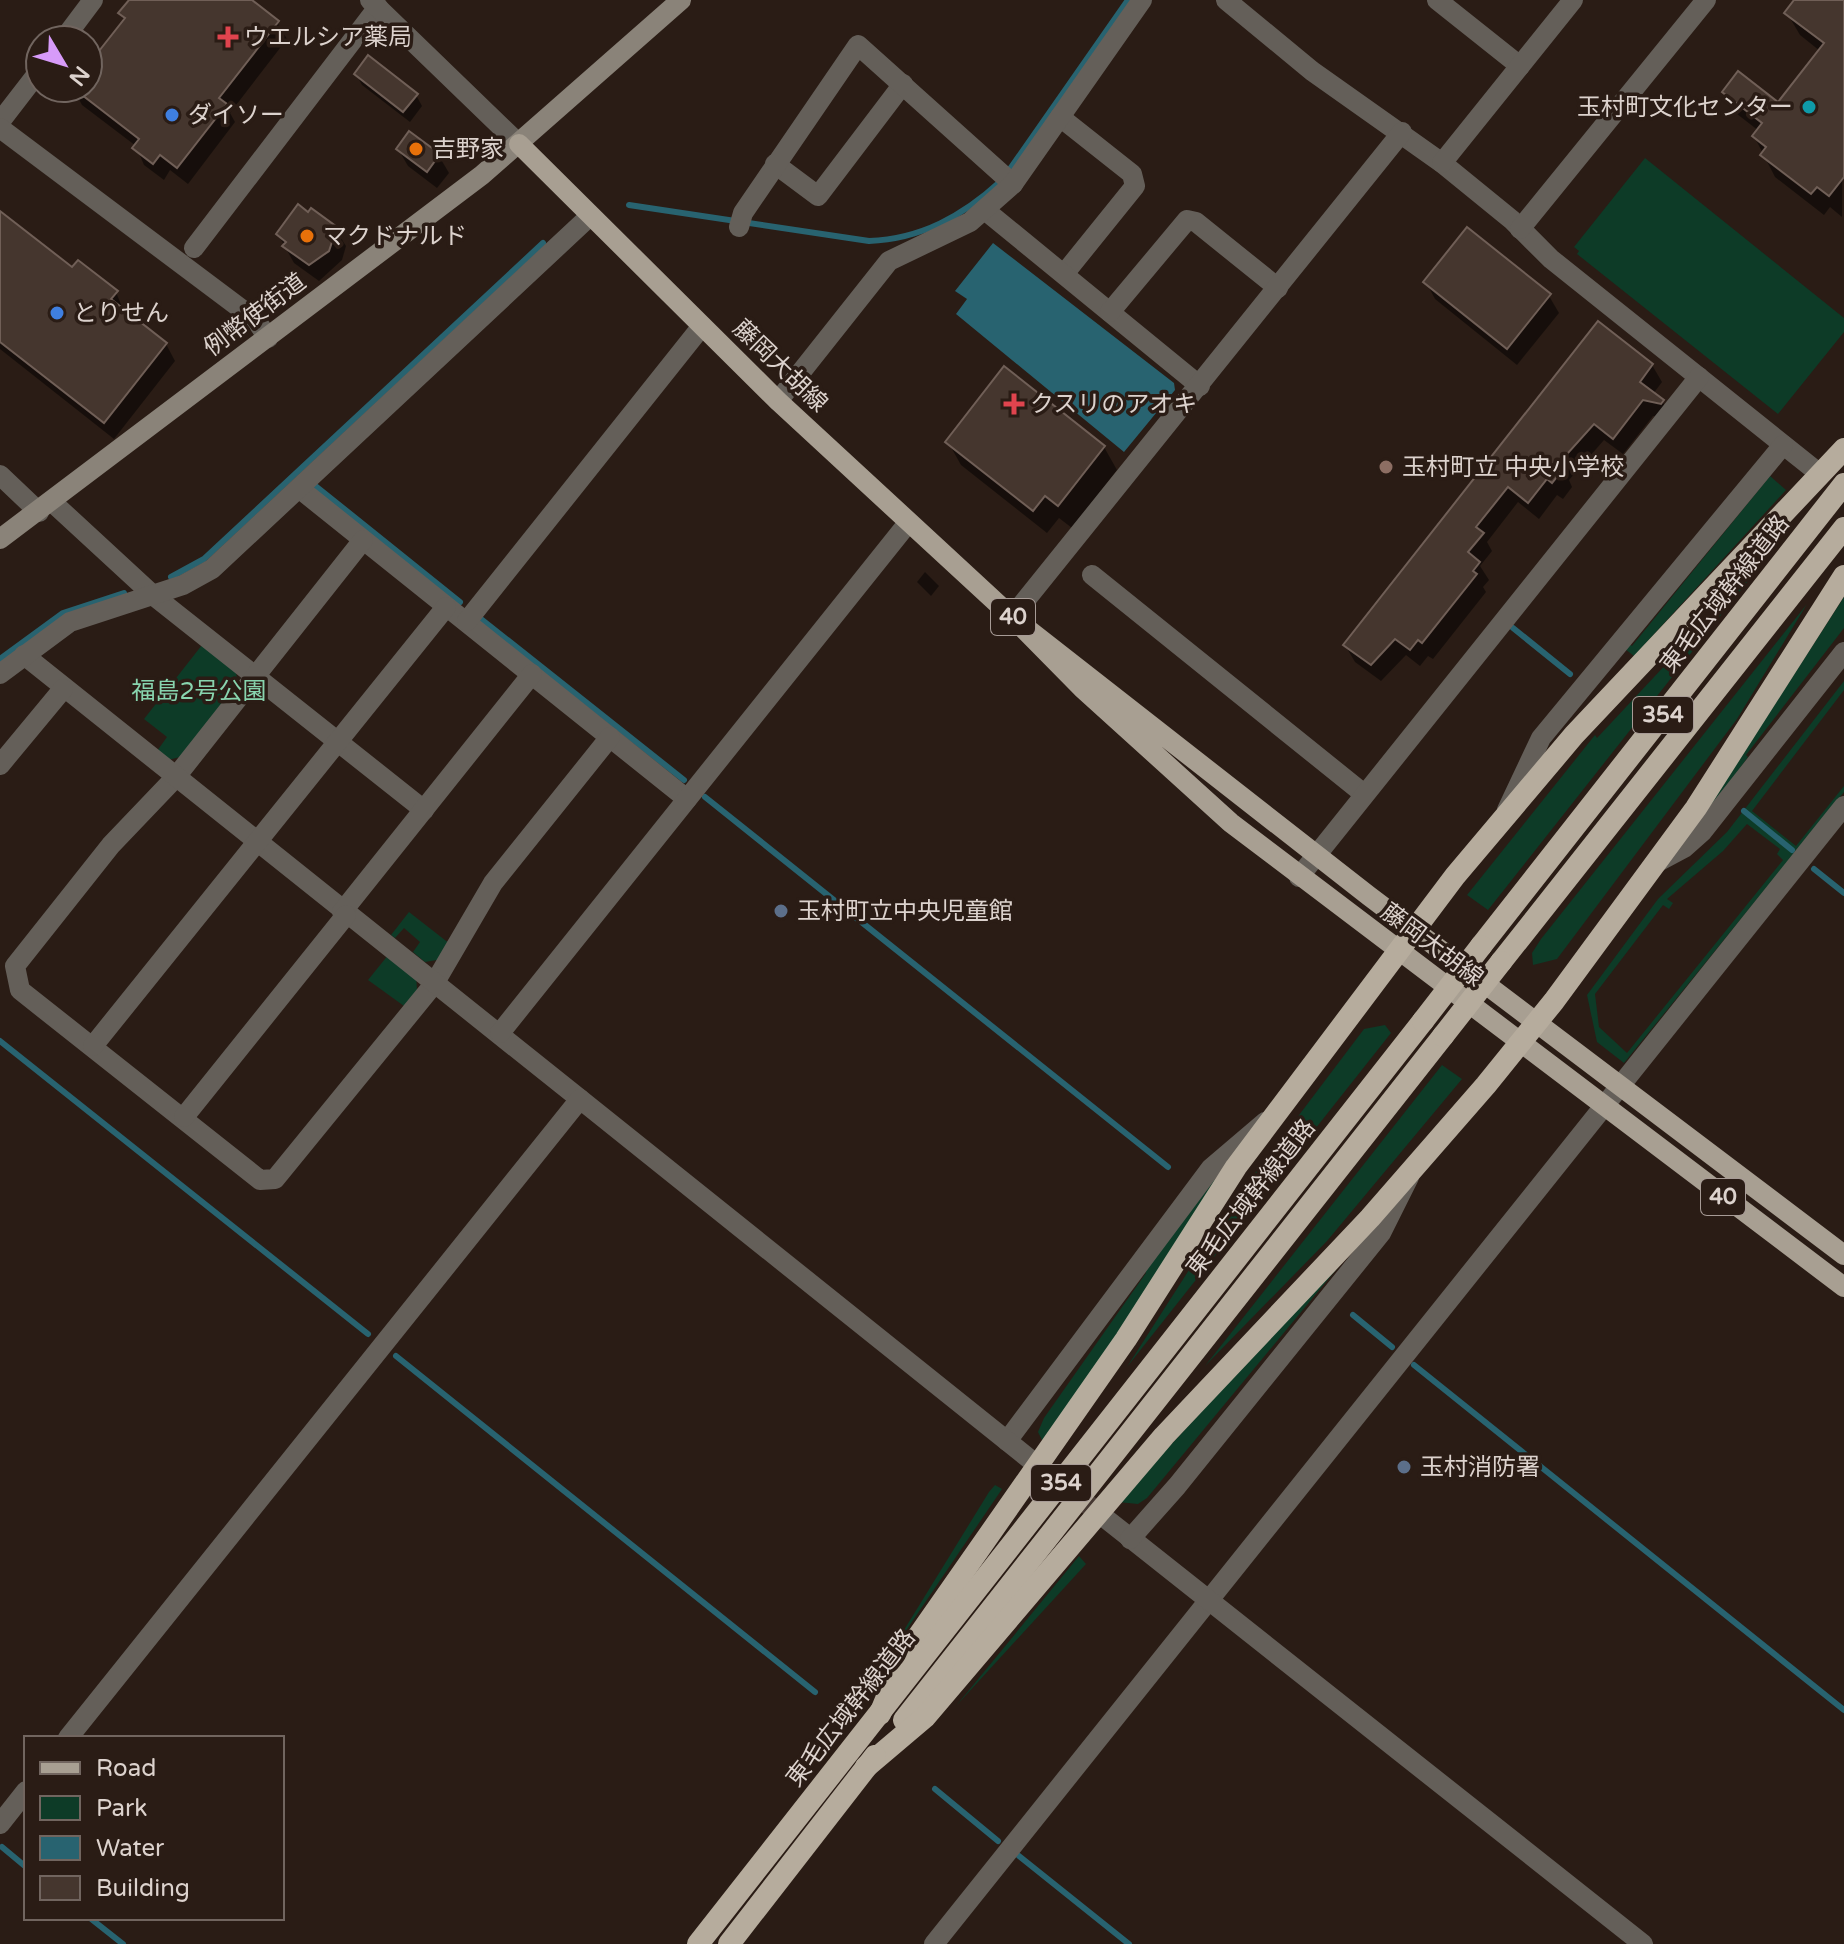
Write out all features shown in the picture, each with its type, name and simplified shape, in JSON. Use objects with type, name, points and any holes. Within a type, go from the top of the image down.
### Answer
[{"type":"highway","name":"354","points":[[880,1714],[903,1658],[1126,1339],[1207,1210],[1405,942],[1506,814],[1574,735],[1844,449]]},
{"type":"highway","name":"東毛広域幹線道路","points":[[698,1944],[1844,484]]},
{"type":"highway","name":"東毛広域幹線道路","points":[[729,1944],[1844,528]]},
{"type":"highway","name":"354","points":[[866,1767],[925,1717],[1164,1436],[1410,1173],[1504,1062],[1696,808],[1844,576]]},
{"type":"main road","name":"例幣使街道","points":[[0,539],[519,144],[681,0]]},
{"type":"main road","name":"藤岡大胡線","points":[[519,144],[778,401],[1012,617],[1158,759],[1405,942],[1497,1027],[1529,1031],[1612,1094]]},
{"type":"main road","name":"藤岡大胡線","points":[[1012,617],[1130,709],[1307,867]]},
{"type":"main road","points":[[1432,907],[1434,945]]},
{"type":"main road","name":"藤岡大胡線","points":[[1405,942],[1434,945],[1529,1031],[1612,1094],[1844,1255]]},
{"type":"main road","points":[[1497,1027],[1504,1062]]},
{"type":"main road","points":[[1612,1094],[1696,1154],[1761,1213],[1794,1250],[1844,1287]]},
{"type":"street","points":[[75,24],[93,0]]},
{"type":"street","points":[[778,401],[889,261],[986,211],[1013,184],[1142,0]]},
{"type":"street","points":[[1226,0],[1312,71],[1442,163],[1551,259],[1815,470]]},
{"type":"street","points":[[1439,0],[1520,66]]},
{"type":"street","points":[[1442,163],[1573,0]]},
{"type":"street","points":[[1520,229],[1706,0]]},
{"type":"street","points":[[194,248],[374,4],[519,144]]},
{"type":"street","points":[[741,220],[775,164],[858,45],[1013,184]]},
{"type":"street","points":[[775,164],[818,196],[903,84]]},
{"type":"street","points":[[24,92],[0,125],[256,320],[268,338]]},
{"type":"street","points":[[1060,117],[1132,174],[1135,186],[1064,274]]},
{"type":"street","points":[[1012,617],[1402,132]]},
{"type":"street","points":[[986,211],[1200,386]]},
{"type":"street","points":[[0,674],[53,632],[84,616],[154,596],[212,569],[590,216]]},
{"type":"street","points":[[1110,312],[1187,220],[1196,222],[1278,288]]},
{"type":"street","points":[[467,621],[702,326]]},
{"type":"street","points":[[1307,867],[1699,377]]},
{"type":"street","points":[[1506,814],[1541,738],[1783,445]]},
{"type":"street","points":[[0,475],[46,507],[424,810]]},
{"type":"street","points":[[300,489],[687,799]]},
{"type":"street","points":[[500,1033],[908,523]]},
{"type":"street","points":[[363,540],[175,778],[111,845],[15,966],[20,990],[260,1180],[275,1179],[434,984],[493,883],[610,737]]},
{"type":"street","points":[[1092,575],[1364,794]]},
{"type":"street","points":[[93,1046],[446,607]]},
{"type":"street","points":[[1652,865],[1684,848],[1702,832],[1844,652]]},
{"type":"street","points":[[24,655],[1032,1461]]},
{"type":"street","points":[[184,1117],[532,674]]},
{"type":"street","points":[[0,765],[63,689]]},
{"type":"street","points":[[934,1944],[1844,806]]},
{"type":"street","points":[[70,1736],[580,1099]]},
{"type":"street","points":[[1007,1441],[1211,1168],[1275,1115]]},
{"type":"street","points":[[1130,1539],[1196,1463],[1381,1233],[1410,1173]]},
{"type":"street","points":[[1105,1518],[1643,1944]]},
{"type":"street","points":[[0,1824],[24,1794]]},
{"type":"green space","points":[[1645,158],[1844,318],[1844,332],[1778,414],[1577,254],[1579,251],[1574,247]]},
{"type":"green space","points":[[1770,476],[1786,490],[1634,656],[1625,649],[1629,644],[1632,646]]},
{"type":"green space","points":[[1770,553],[1488,910],[1467,895],[1595,735],[1597,738]]},
{"type":"green space","points":[[1844,597],[1844,628],[1746,755],[1748,757],[1709,811],[1707,809]]},
{"type":"green space","points":[[1807,604],[1737,719],[1557,959],[1533,965],[1532,953],[1541,939]]},
{"type":"green space","name":"福島2号公園","points":[[202,645],[236,673],[238,684],[180,757],[168,760],[157,751],[167,737],[144,719]]},
{"type":"green space","points":[[1844,681],[1844,690],[1752,811],[1796,846],[1844,786],[1844,792],[1624,1063],[1597,1042],[1587,995],[1658,899],[1727,832]],"holes":[[[1747,824],[1780,849],[1777,854],[1783,860],[1627,1053],[1599,1027],[1595,994],[1663,905],[1669,909],[1673,903],[1667,899],[1723,851]]]},
{"type":"green space","points":[[409,912],[450,944],[443,959],[425,962],[413,952],[420,942],[404,928],[395,938],[391,935]]},
{"type":"green space","points":[[389,954],[416,974],[417,990],[404,1006],[368,980]]},
{"type":"green space","points":[[1385,1025],[1391,1033],[1127,1367],[1228,1209],[1364,1029]]},
{"type":"green space","points":[[1442,1065],[1462,1079],[1327,1241],[1205,1366]]},
{"type":"green space","points":[[1213,1179],[1216,1180],[1130,1320],[1044,1444],[1038,1432],[1044,1418],[1146,1273],[1143,1269]]},
{"type":"green space","points":[[1364,1236],[1147,1498],[1138,1504],[1118,1502]]},
{"type":"green space","points":[[995,1485],[1002,1489],[880,1669],[989,1492]]},
{"type":"green space","points":[[1079,1556],[1086,1564],[956,1706]]},
{"type":"water","points":[[993,243],[1174,383],[1175,390],[1124,452],[956,314],[967,299],[955,291]]},
{"type":"building","points":[[129,0],[252,0],[279,21],[219,98],[227,104],[177,168],[160,155],[153,164],[132,148],[139,139],[94,104],[104,104],[104,45],[125,18],[118,13]]},
{"type":"building","name":"玉村町文化センター","points":[[1794,0],[1844,0],[1844,177],[1829,196],[1817,187],[1811,194],[1760,155],[1766,147],[1752,136],[1762,123],[1722,92],[1738,71],[1778,102],[1824,43],[1784,13]]},
{"type":"building","points":[[368,55],[418,94],[403,112],[354,74]]},
{"type":"building","points":[[409,131],[440,154],[427,172],[396,149]]},
{"type":"building","points":[[298,204],[308,212],[311,208],[337,227],[329,251],[309,265],[282,246],[286,242],[276,234]]},
{"type":"building","points":[[0,211],[72,267],[78,260],[118,291],[111,299],[167,343],[104,423],[0,342]]},
{"type":"building","points":[[1467,227],[1551,294],[1507,349],[1423,282]]},
{"type":"building","points":[[1598,321],[1653,364],[1640,382],[1664,400],[1661,404],[1643,400],[1613,439],[1594,424],[1558,464],[1564,468],[1552,483],[1547,479],[1528,503],[1508,487],[1476,527],[1484,533],[1468,552],[1480,562],[1473,571],[1477,574],[1422,643],[1418,640],[1410,650],[1395,639],[1371,665],[1343,645]]},
{"type":"building","name":"クスリのアオキ","points":[[1004,366],[1105,446],[1058,506],[1045,496],[1033,511],[945,442]]},
{"type":"waterway","points":[[1010,169],[1128,0]]},
{"type":"waterway","points":[[629,205],[869,241],[906,236],[940,223],[972,205],[1001,181]]},
{"type":"waterway","points":[[171,577],[204,559],[543,243]]},
{"type":"waterway","points":[[313,484],[460,602]]},
{"type":"waterway","points":[[0,659],[63,613],[124,593]]},
{"type":"waterway","points":[[481,619],[684,780]]},
{"type":"waterway","points":[[1513,628],[1570,674]]},
{"type":"waterway","points":[[705,797],[1168,1167]]},
{"type":"waterway","points":[[1744,811],[1792,850]]},
{"type":"waterway","points":[[1814,869],[1844,893]]},
{"type":"waterway","points":[[0,1041],[368,1334]]},
{"type":"waterway","points":[[1353,1315],[1392,1347]]},
{"type":"waterway","points":[[396,1356],[815,1692]]},
{"type":"waterway","points":[[1414,1365],[1844,1710]]},
{"type":"waterway","points":[[935,1789],[998,1841]]},
{"type":"waterway","points":[[2,1847],[24,1865]]},
{"type":"waterway","points":[[1019,1856],[1129,1944]]},
{"type":"waterway","points":[[93,1920],[123,1944]]},
{"type":"tunnel","points":[[1032,1461],[1105,1518]]},
{"type":"place","name":"ウエルシア薬局","points":[[228,37]]},
{"type":"place","name":"玉村町文化センター","points":[[1809,107]]},
{"type":"place","name":"ダイソー","points":[[172,115]]},
{"type":"place","name":"吉野家","points":[[416,149]]},
{"type":"place","name":"マクドナルド","points":[[307,236]]},
{"type":"place","name":"とりせん","points":[[57,313]]},
{"type":"place","name":"クスリのアオキ","points":[[1014,404]]},
{"type":"place","name":"玉村町立 中央小学校","points":[[1386,467]]},
{"type":"place","name":"玉村町立中央児童館","points":[[781,911]]},
{"type":"place","name":"玉村消防署","points":[[1404,1467]]}]
